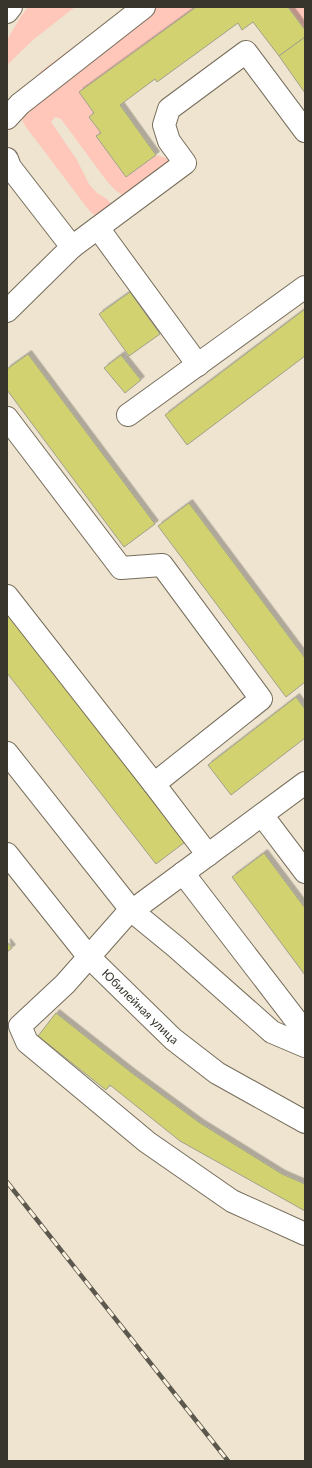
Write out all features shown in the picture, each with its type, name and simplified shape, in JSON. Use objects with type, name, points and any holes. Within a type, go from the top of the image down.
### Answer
[{"type":"street","points":[[7,12],[11,7]]},
{"type":"street","points":[[7,118],[20,104],[144,7]]},
{"type":"street","points":[[7,311],[72,247],[185,163],[170,141],[164,125],[169,109],[246,52],[305,131]]},
{"type":"street","points":[[8,165],[72,247]]},
{"type":"street","points":[[98,228],[198,365]]},
{"type":"street","points":[[128,415],[305,287]]},
{"type":"street","points":[[7,418],[121,568],[162,565],[261,699],[154,784]]},
{"type":"street","points":[[7,596],[208,855]]},
{"type":"street","points":[[7,753],[132,911],[176,947],[272,1032],[305,1046]]},
{"type":"street","points":[[304,784],[125,916],[88,956],[65,984],[20,1026],[27,1042],[146,1142],[232,1201],[305,1234]]},
{"type":"street","points":[[262,815],[305,872]]},
{"type":"street","name":"Юбилейная улица","points":[[7,854],[88,956],[173,1039],[217,1073],[305,1122]]},
{"type":"street","points":[[183,874],[305,1032]]},
{"type":"shaded area","points":[[28,7],[75,7],[34,39],[7,65],[7,40]]},
{"type":"shaded area","points":[[126,7],[196,7],[94,113],[101,133],[96,136],[126,177],[156,155],[172,160],[123,196],[106,180],[61,119],[55,117],[51,122],[77,160],[89,184],[97,193],[107,199],[111,204],[110,210],[98,216],[93,214],[88,209],[26,127],[23,122],[22,105],[26,95],[40,72]]},
{"type":"shaded area","points":[[288,7],[305,7],[305,30]]},
{"type":"building","points":[[196,7],[288,7],[305,30],[305,37],[279,56],[253,22],[242,30],[238,23],[157,82],[155,79],[120,105],[156,155],[126,177],[96,136],[101,133],[89,117],[94,113],[79,92]]},
{"type":"building","points":[[305,37],[305,93],[279,56]]},
{"type":"building","points":[[130,292],[160,334],[129,356],[99,314]]},
{"type":"building","points":[[305,309],[305,356],[187,445],[165,415]]},
{"type":"building","points":[[28,354],[155,524],[124,547],[7,390],[7,369]]},
{"type":"building","points":[[121,355],[141,380],[125,393],[104,368]]},
{"type":"building","points":[[189,503],[305,658],[305,682],[286,697],[158,526]]},
{"type":"building","points":[[7,605],[189,839],[156,864],[7,673]]},
{"type":"building","points":[[296,697],[305,709],[305,738],[231,795],[208,765]]},
{"type":"building","points":[[264,853],[305,908],[305,975],[232,877]]},
{"type":"building","points":[[7,942],[12,948],[7,952]]},
{"type":"building","points":[[56,1013],[132,1073],[200,1123],[282,1174],[305,1184],[305,1211],[180,1141],[110,1085],[106,1090],[38,1036]]},
{"type":"railway","points":[[7,1182],[228,1461]]}]
